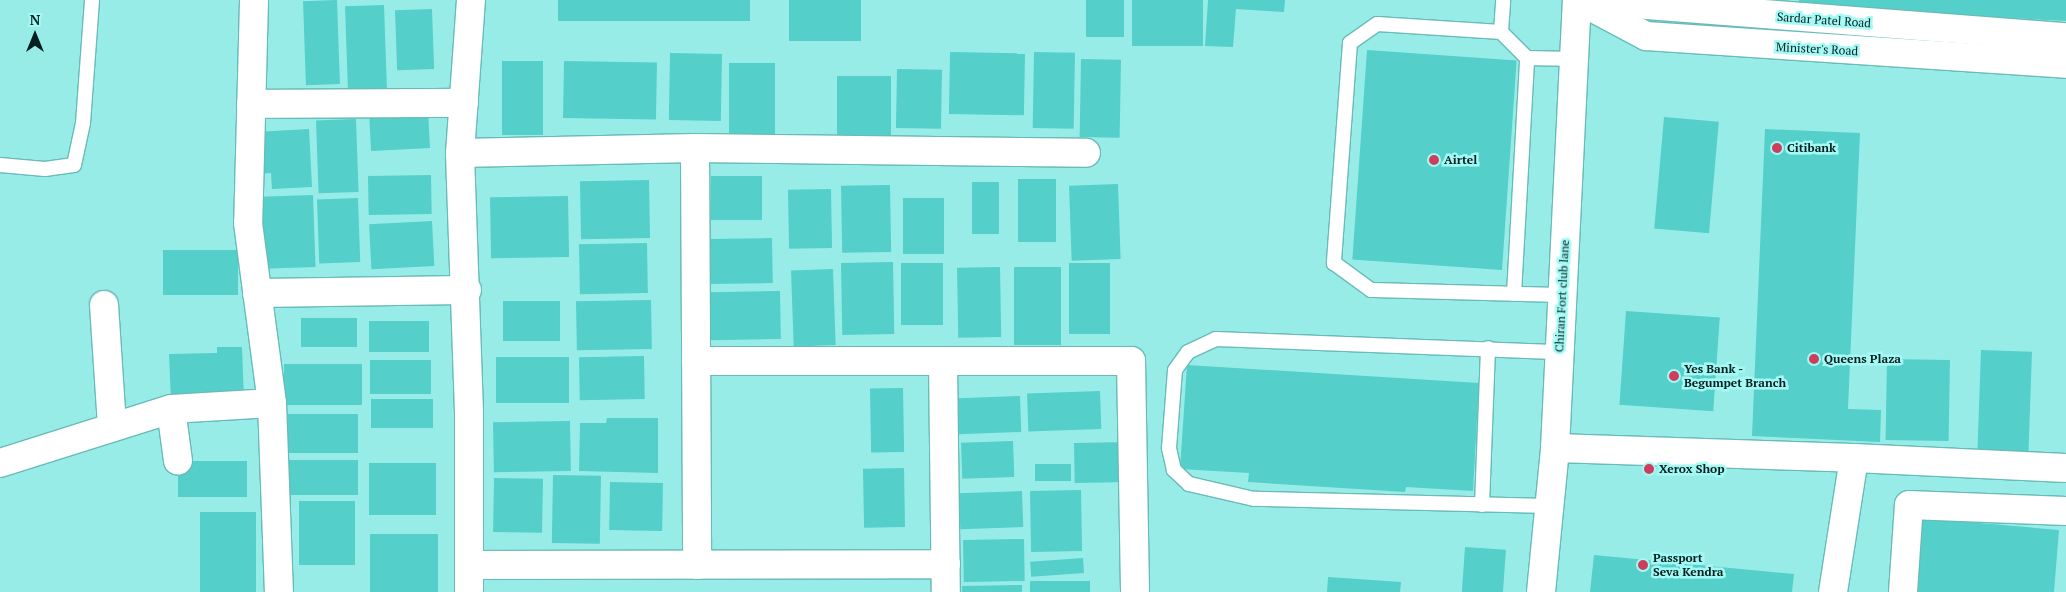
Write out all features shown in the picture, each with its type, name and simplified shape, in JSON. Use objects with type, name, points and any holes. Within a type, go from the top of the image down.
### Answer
[{"type":"street","points":[[468,592],[467,290],[460,153],[471,0]]},
{"type":"street","name":"Chiran Fort club lane","points":[[1541,592],[1555,448],[1578,0]]},
{"type":"street","name":"Minister's Road","points":[[1578,0],[1646,36],[2066,64]]},
{"type":"street","name":"Sardar Patel Road","points":[[1582,0],[2066,37]]},
{"type":"street","points":[[254,2],[248,223],[272,403],[279,592]]},
{"type":"street","points":[[251,104],[464,103]]},
{"type":"street","points":[[460,153],[695,148],[1086,153]]},
{"type":"street","points":[[695,148],[697,564]]},
{"type":"street","points":[[257,293],[467,290]]},
{"type":"street","points":[[104,305],[112,427]]},
{"type":"street","points":[[696,361],[1131,361],[1136,592]]},
{"type":"street","points":[[943,362],[946,592]]},
{"type":"street","points":[[0,463],[171,409],[272,403]]},
{"type":"street","points":[[171,409],[178,461]]},
{"type":"street","points":[[1555,448],[1715,462],[1854,458],[2066,468]]},
{"type":"street","points":[[1833,592],[1854,458]]},
{"type":"street","points":[[1903,592],[1910,505],[2066,511]]},
{"type":"street","points":[[469,565],[946,564]]},
{"type":"lane","points":[[0,165],[45,169],[74,165],[83,130],[92,0]]},
{"type":"lane","points":[[1501,32],[1503,0]]},
{"type":"lane","points":[[1562,295],[1371,290],[1334,263],[1350,43],[1377,24],[1501,32],[1527,58],[1574,59]]},
{"type":"lane","points":[[1514,294],[1527,58]]},
{"type":"lane","points":[[1549,506],[1254,498],[1189,484],[1174,470],[1169,448],[1175,370],[1188,352],[1216,339],[1560,352]]},
{"type":"lane","points":[[1482,505],[1488,348]]},
{"type":"building","points":[[337,0],[340,84],[306,85],[303,1]]},
{"type":"building","points":[[558,0],[750,0],[750,21],[558,21]]},
{"type":"building","points":[[789,0],[861,0],[861,41],[789,41]]},
{"type":"building","points":[[1086,0],[1124,0],[1124,37],[1086,37]]},
{"type":"building","points":[[1132,0],[1203,0],[1203,46],[1132,46]]},
{"type":"building","points":[[1208,0],[1285,0],[1284,12],[1236,9],[1233,47],[1205,46]]},
{"type":"building","points":[[1799,0],[2066,0],[2066,21],[1799,7]]},
{"type":"building","points":[[384,5],[387,89],[348,90],[345,6]]},
{"type":"building","points":[[432,9],[434,69],[397,70],[395,10]]},
{"type":"building","name":"Airtel","points":[[1367,50],[1517,60],[1502,270],[1352,259]]},
{"type":"building","points":[[950,52],[1025,53],[1024,115],[949,114]]},
{"type":"building","points":[[1034,52],[1075,53],[1074,129],[1033,128]]},
{"type":"building","points":[[670,53],[722,54],[721,121],[669,120]]},
{"type":"building","points":[[1081,59],[1121,60],[1120,138],[1080,137]]},
{"type":"building","points":[[502,61],[543,61],[543,135],[502,135]]},
{"type":"building","points":[[564,61],[657,63],[656,120],[563,118]]},
{"type":"building","points":[[729,63],[775,63],[775,135],[729,135]]},
{"type":"building","points":[[897,69],[942,70],[941,129],[896,128]]},
{"type":"building","points":[[837,76],[891,76],[891,138],[837,138]]},
{"type":"building","points":[[428,110],[430,148],[371,151],[369,113]]},
{"type":"building","points":[[1664,117],[1719,122],[1709,233],[1654,229]]},
{"type":"building","points":[[356,119],[359,192],[319,193],[316,120]]},
{"type":"building","points":[[309,129],[312,187],[272,189],[271,173],[257,174],[255,132]]},
{"type":"building","points":[[1765,129],[1860,133],[1848,409],[1881,410],[1880,442],[1752,436]]},
{"type":"building","points":[[431,175],[432,214],[369,215],[368,176]]},
{"type":"building","points":[[711,176],[762,176],[762,220],[711,220]]},
{"type":"building","points":[[1018,179],[1056,179],[1056,242],[1018,242]]},
{"type":"building","points":[[649,180],[650,238],[581,239],[580,181]]},
{"type":"building","points":[[972,182],[999,182],[999,234],[972,234]]},
{"type":"building","points":[[1118,184],[1121,259],[1072,261],[1069,186]]},
{"type":"building","points":[[890,185],[891,252],[842,253],[841,186]]},
{"type":"building","points":[[831,189],[832,248],[789,249],[788,190]]},
{"type":"building","points":[[313,195],[316,267],[263,269],[260,197]]},
{"type":"building","points":[[568,196],[569,257],[491,258],[490,197]]},
{"type":"building","points":[[358,198],[360,262],[319,263],[317,199]]},
{"type":"building","points":[[903,198],[944,198],[944,254],[903,254]]},
{"type":"building","points":[[432,221],[434,266],[371,269],[369,224]]},
{"type":"building","points":[[772,238],[773,283],[711,284],[710,239]]},
{"type":"building","points":[[647,243],[648,293],[580,294],[579,244]]},
{"type":"building","points":[[163,250],[238,250],[238,295],[163,295]]},
{"type":"building","points":[[893,262],[894,334],[842,335],[841,263]]},
{"type":"building","points":[[901,263],[943,263],[943,325],[901,325]]},
{"type":"building","points":[[1069,263],[1110,263],[1110,334],[1069,334]]},
{"type":"building","points":[[1000,267],[1001,337],[958,338],[957,268]]},
{"type":"building","points":[[1014,267],[1061,267],[1061,345],[1014,345]]},
{"type":"building","points":[[833,269],[836,345],[794,346],[791,270]]},
{"type":"building","points":[[780,291],[781,339],[711,340],[710,292]]},
{"type":"building","points":[[651,300],[652,349],[577,350],[576,301]]},
{"type":"building","points":[[503,301],[560,301],[560,341],[503,341]]},
{"type":"building","points":[[1626,311],[1720,318],[1713,411],[1619,405]]},
{"type":"building","points":[[301,318],[357,318],[357,347],[301,347]]},
{"type":"building","points":[[369,321],[429,321],[429,352],[369,352]]},
{"type":"building","points":[[217,347],[242,347],[244,400],[171,401],[169,354],[217,353]]},
{"type":"building","points":[[1981,350],[2032,352],[2028,458],[1977,456]]},
{"type":"building","points":[[644,356],[645,399],[580,400],[579,357]]},
{"type":"building","points":[[496,357],[569,357],[569,403],[496,403]]},
{"type":"building","points":[[1887,359],[1950,360],[1949,441],[1886,440]]},
{"type":"building","points":[[370,360],[431,360],[431,394],[370,394]]},
{"type":"building","points":[[284,364],[362,364],[362,405],[284,405]]},
{"type":"building","points":[[1187,365],[1479,383],[1473,491],[1406,487],[1405,492],[1248,482],[1249,473],[1180,469]]},
{"type":"building","points":[[903,388],[904,452],[871,453],[870,389]]},
{"type":"building","points":[[1100,391],[1101,429],[1028,432],[1027,394]]},
{"type":"building","points":[[1020,396],[1021,432],[952,434],[951,398]]},
{"type":"building","points":[[371,399],[433,399],[433,428],[371,428]]},
{"type":"building","points":[[288,414],[358,414],[358,453],[288,453]]},
{"type":"building","points":[[607,418],[658,418],[658,473],[579,471],[580,423],[606,423]]},
{"type":"building","points":[[570,421],[571,471],[494,472],[493,422]]},
{"type":"building","points":[[1013,441],[1014,477],[962,479],[961,443]]},
{"type":"building","points":[[1129,442],[1130,482],[1075,483],[1074,443]]},
{"type":"building","points":[[288,460],[358,460],[358,495],[288,495]]},
{"type":"building","points":[[178,461],[247,461],[247,497],[178,497]]},
{"type":"building","points":[[369,463],[436,463],[436,515],[369,515]]},
{"type":"building","points":[[1035,464],[1071,464],[1071,481],[1035,481]]},
{"type":"building","points":[[904,468],[905,527],[864,528],[863,469]]},
{"type":"building","points":[[553,475],[601,476],[600,544],[552,543]]},
{"type":"building","points":[[494,478],[543,479],[542,533],[493,532]]},
{"type":"building","points":[[610,482],[663,483],[662,531],[609,530]]},
{"type":"building","points":[[1081,490],[1082,551],[1031,552],[1030,491]]},
{"type":"building","points":[[1022,491],[1023,527],[960,529],[959,493]]},
{"type":"building","points":[[299,501],[355,501],[355,565],[299,565]]},
{"type":"building","points":[[200,512],[256,512],[256,592],[200,592]]},
{"type":"building","points":[[1922,518],[2059,530],[2054,592],[1916,592]]},
{"type":"building","points":[[370,534],[438,534],[438,592],[370,592]]},
{"type":"building","points":[[1024,539],[1025,581],[964,582],[963,540]]},
{"type":"building","points":[[1465,547],[1506,550],[1503,592],[1462,592]]},
{"type":"building","name":"Passport Seva Kendra","points":[[1594,555],[1794,574],[1792,592],[1590,592]]},
{"type":"building","points":[[1083,558],[1084,573],[1031,577],[1030,562]]},
{"type":"building","points":[[1328,577],[1401,582],[1400,592],[1327,592]]},
{"type":"building","points":[[1030,581],[1090,581],[1090,592],[1030,592]]},
{"type":"building","points":[[1022,585],[1022,592],[962,592],[962,586]]},
{"type":"place","name":"Citibank","points":[[1777,148]]},
{"type":"place","name":"Airtel","points":[[1434,160]]},
{"type":"place","name":"Queens Plaza","points":[[1814,359]]},
{"type":"place","name":"Yes Bank - Begumpet Branch","points":[[1674,376]]},
{"type":"place","name":"Xerox Shop","points":[[1649,469]]},
{"type":"place","name":"Passport Seva Kendra","points":[[1643,565]]}]
